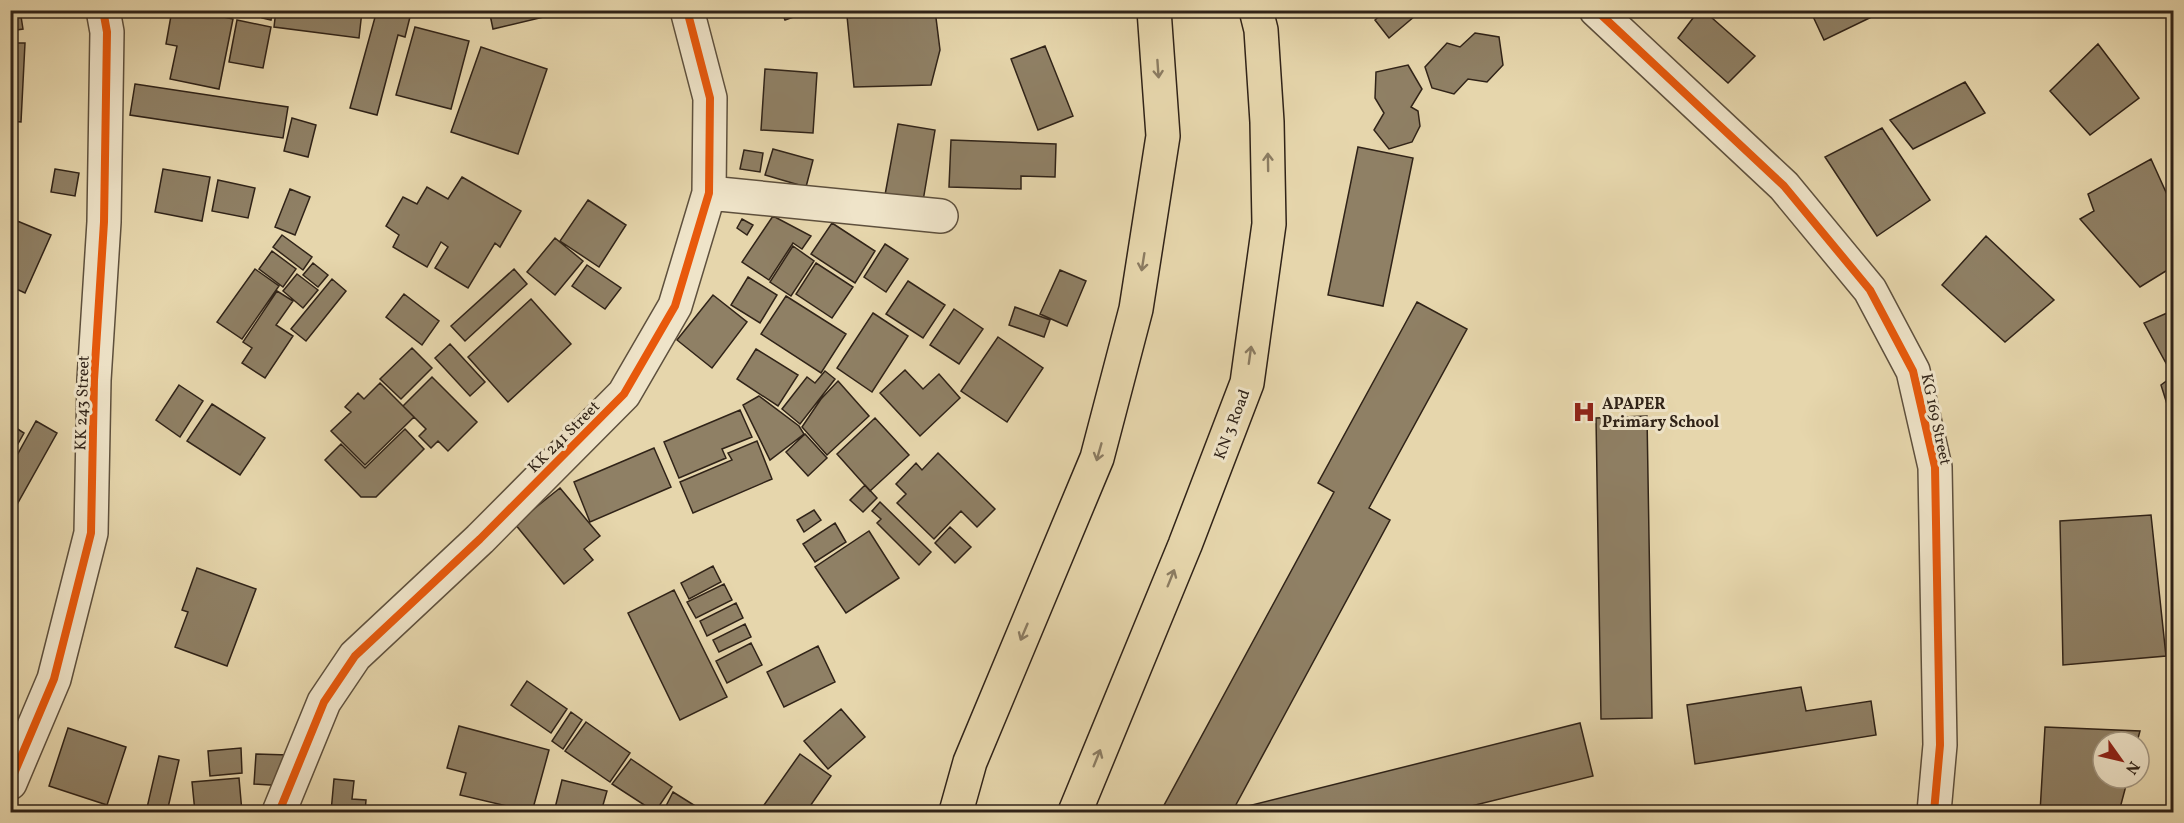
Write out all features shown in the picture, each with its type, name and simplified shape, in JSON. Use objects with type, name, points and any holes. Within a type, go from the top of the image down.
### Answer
[{"type":"highway","points":[[956,813],[970,762],[1097,458],[1136,309],[1163,136],[1154,10]]},
{"type":"highway","name":"KN 3 Road","points":[[1075,813],[1185,545],[1247,382],[1269,224],[1266,111],[1261,30],[1256,10]]},
{"type":"street","name":"KK 243 Street","points":[[10,783],[54,679],[90,533],[94,380],[104,222],[107,32],[103,10]]},
{"type":"street","name":"KK 241 Street","points":[[279,813],[324,702],[355,656],[480,538],[624,394],[675,306],[709,193],[710,98],[687,10]]},
{"type":"street","name":"KG 169 Street","points":[[1596,10],[1784,186],[1870,290],[1913,371],[1935,467],[1940,745],[1934,813]]},
{"type":"street","points":[[709,193],[941,216]]},
{"type":"building","points":[[10,10],[20,10],[23,29],[10,31]]},
{"type":"building","points":[[172,10],[190,10],[233,19],[219,89],[170,79],[177,46],[166,44]]},
{"type":"building","points":[[221,10],[261,10],[261,14]]},
{"type":"building","points":[[263,10],[273,10],[271,20],[262,18]]},
{"type":"building","points":[[276,10],[362,11],[359,38],[274,27]]},
{"type":"building","points":[[377,10],[400,10],[411,13],[405,37],[398,35],[377,115],[350,108]]},
{"type":"building","points":[[489,10],[573,10],[493,29]]},
{"type":"building","points":[[781,10],[813,10],[785,20]]},
{"type":"building","points":[[878,10],[935,10],[940,50],[931,85],[854,87],[847,16]]},
{"type":"building","points":[[1386,10],[1422,10],[1389,38],[1375,20]]},
{"type":"building","points":[[1699,10],[1703,10],[1755,56],[1728,83],[1678,38]]},
{"type":"building","points":[[1810,10],[1886,10],[1824,40]]},
{"type":"building","points":[[237,20],[271,27],[263,68],[229,62]]},
{"type":"building","points":[[415,27],[469,41],[451,109],[396,95]]},
{"type":"building","points":[[1475,33],[1499,37],[1503,65],[1487,82],[1468,79],[1454,94],[1432,88],[1425,67],[1447,43],[1460,47]]},
{"type":"building","points":[[10,43],[25,43],[21,122],[10,121]]},
{"type":"building","points":[[2098,44],[2139,98],[2090,135],[2050,91]]},
{"type":"building","points":[[1045,46],[1073,116],[1038,130],[1011,59]]},
{"type":"building","points":[[481,47],[547,69],[518,154],[451,132]]},
{"type":"building","points":[[1408,65],[1422,89],[1411,107],[1418,111],[1420,126],[1412,142],[1389,149],[1374,130],[1384,113],[1375,98],[1376,72]]},
{"type":"building","points":[[765,69],[817,73],[813,133],[761,130]]},
{"type":"building","points":[[1965,82],[1985,113],[1913,149],[1890,120]]},
{"type":"building","points":[[135,84],[288,107],[283,138],[130,115]]},
{"type":"building","points":[[292,118],[316,125],[308,157],[284,151]]},
{"type":"building","points":[[898,124],[935,130],[923,201],[885,195]]},
{"type":"building","points":[[1882,128],[1930,200],[1877,236],[1825,157]]},
{"type":"building","points":[[951,140],[1056,144],[1055,177],[1021,176],[1021,189],[949,187]]},
{"type":"building","points":[[1358,147],[1413,158],[1383,306],[1328,295]]},
{"type":"building","points":[[773,149],[813,160],[806,187],[765,175]]},
{"type":"building","points":[[744,150],[763,153],[760,172],[740,169]]},
{"type":"building","points":[[2151,159],[2170,201],[2174,200],[2174,266],[2140,287],[2080,219],[2094,211],[2088,194]]},
{"type":"building","points":[[55,169],[79,173],[75,196],[51,192]]},
{"type":"building","points":[[163,169],[210,177],[202,221],[155,212]]},
{"type":"building","points":[[462,177],[521,211],[500,247],[495,243],[468,288],[435,268],[448,247],[441,242],[427,267],[393,247],[399,235],[386,226],[403,197],[417,204],[427,187],[448,199]]},
{"type":"building","points":[[218,180],[255,188],[248,218],[212,211]]},
{"type":"building","points":[[290,189],[310,197],[295,235],[275,227]]},
{"type":"building","points":[[588,200],[626,225],[599,267],[560,241]]},
{"type":"building","points":[[773,216],[811,236],[802,249],[793,243],[769,280],[742,262]]},
{"type":"building","points":[[10,218],[51,235],[25,293],[10,286]]},
{"type":"building","points":[[742,219],[753,225],[747,235],[737,228]]},
{"type":"building","points":[[832,223],[875,251],[855,283],[811,254]]},
{"type":"building","points":[[282,235],[312,257],[303,270],[273,247]]},
{"type":"building","points":[[1986,236],[2054,300],[2005,342],[1942,285]]},
{"type":"building","points":[[555,238],[583,261],[555,295],[527,272]]},
{"type":"building","points":[[885,244],[908,259],[886,292],[864,277]]},
{"type":"building","points":[[793,246],[814,261],[791,296],[770,282]]},
{"type":"building","points":[[272,251],[296,269],[283,287],[259,269]]},
{"type":"building","points":[[313,263],[328,275],[318,287],[303,275]]},
{"type":"building","points":[[816,263],[853,287],[832,318],[796,294]]},
{"type":"building","points":[[587,265],[621,288],[605,309],[572,286]]},
{"type":"building","points":[[255,269],[279,286],[242,339],[217,322]]},
{"type":"building","points":[[514,269],[527,284],[465,341],[451,326]]},
{"type":"building","points":[[1060,270],[1086,281],[1067,326],[1040,314]]},
{"type":"building","points":[[297,274],[318,290],[303,308],[283,291]]},
{"type":"building","points":[[748,277],[777,295],[760,323],[731,305]]},
{"type":"building","points":[[332,279],[346,291],[306,341],[291,329]]},
{"type":"building","points":[[908,281],[945,305],[923,338],[886,314]]},
{"type":"building","points":[[277,291],[293,301],[276,325],[293,336],[265,378],[242,363],[252,348],[243,342]]},
{"type":"building","points":[[404,294],[439,321],[422,345],[386,317]]},
{"type":"building","points":[[713,295],[747,322],[712,368],[677,340]]},
{"type":"building","points":[[786,296],[846,334],[821,373],[761,334]]},
{"type":"building","points":[[531,299],[571,344],[508,402],[468,357]]},
{"type":"building","points":[[1417,302],[1467,329],[1369,508],[1390,520],[1232,812],[1168,812],[1162,809],[1334,492],[1318,483]]},
{"type":"building","points":[[1015,307],[1050,320],[1044,337],[1009,325]]},
{"type":"building","points":[[954,309],[983,329],[959,364],[930,345]]},
{"type":"building","points":[[2174,310],[2173,423],[2161,385],[2173,376],[2144,323]]},
{"type":"building","points":[[873,313],[908,336],[872,392],[837,368]]},
{"type":"building","points":[[998,337],[1043,368],[1007,422],[961,391]]},
{"type":"building","points":[[450,344],[485,382],[470,396],[435,358]]},
{"type":"building","points":[[412,348],[432,368],[401,399],[380,379]]},
{"type":"building","points":[[756,349],[798,375],[778,406],[737,379]]},
{"type":"building","points":[[905,370],[923,389],[939,374],[960,398],[920,436],[880,393]]},
{"type":"building","points":[[825,371],[835,379],[800,424],[782,409],[807,377],[815,383]]},
{"type":"building","points":[[432,377],[477,422],[448,451],[438,441],[431,448],[419,436],[426,429],[403,406]]},
{"type":"building","points":[[838,381],[869,416],[827,455],[802,427],[821,399]]},
{"type":"building","points":[[380,383],[414,417],[365,465],[331,431],[351,412],[345,407],[358,393],[364,399]]},
{"type":"building","points":[[179,385],[203,401],[180,437],[156,420]]},
{"type":"building","points":[[759,396],[799,426],[804,434],[770,460],[743,405]]},
{"type":"building","points":[[212,404],[265,438],[240,475],[187,441]]},
{"type":"building","points":[[740,410],[752,437],[722,449],[726,458],[679,478],[664,442]]},
{"type":"building","points":[[1647,416],[1652,718],[1601,719],[1596,418]]},
{"type":"building","points":[[875,418],[909,455],[870,491],[837,454]]},
{"type":"building","points":[[36,421],[57,433],[10,517],[10,468]]},
{"type":"building","points":[[13,426],[24,433],[10,458],[10,431]]},
{"type":"building","points":[[405,429],[424,449],[376,497],[361,497],[325,460],[341,444],[365,468]]},
{"type":"building","points":[[805,434],[827,458],[808,476],[786,452]]},
{"type":"building","points":[[757,441],[772,479],[693,513],[680,482],[732,460],[728,453]]},
{"type":"building","points":[[654,448],[671,487],[590,522],[574,482]]},
{"type":"building","points":[[938,453],[995,509],[977,527],[961,511],[934,539],[897,503],[906,494],[896,484],[916,463],[922,470]]},
{"type":"building","points":[[865,485],[877,498],[863,512],[850,500]]},
{"type":"building","points":[[560,488],[600,536],[584,549],[593,560],[564,584],[515,524]]},
{"type":"building","points":[[880,502],[931,552],[919,565],[877,523],[881,519],[872,511]]},
{"type":"building","points":[[814,510],[821,520],[804,532],[797,520]]},
{"type":"building","points":[[2151,515],[2166,656],[2063,665],[2060,521]]},
{"type":"building","points":[[835,523],[846,542],[815,562],[803,544]]},
{"type":"building","points":[[950,527],[971,547],[955,563],[935,543]]},
{"type":"building","points":[[869,531],[899,578],[846,613],[815,567]]},
{"type":"building","points":[[713,566],[721,582],[689,599],[681,583]]},
{"type":"building","points":[[197,568],[256,589],[227,666],[175,647],[188,612],[182,610]]},
{"type":"building","points":[[724,584],[732,600],[696,618],[687,602]]},
{"type":"building","points":[[674,590],[727,697],[680,720],[628,613]]},
{"type":"building","points":[[736,603],[743,618],[707,636],[700,621]]},
{"type":"building","points":[[745,624],[751,637],[719,652],[713,640]]},
{"type":"building","points":[[751,643],[762,665],[727,683],[716,661]]},
{"type":"building","points":[[818,646],[835,682],[784,707],[767,672]]},
{"type":"building","points":[[527,681],[567,709],[551,733],[511,705]]},
{"type":"building","points":[[1801,687],[1806,711],[1871,701],[1876,735],[1695,764],[1687,705]]},
{"type":"building","points":[[841,709],[865,737],[828,769],[804,741]]},
{"type":"building","points":[[571,712],[582,720],[563,749],[552,741]]},
{"type":"building","points":[[586,722],[630,753],[610,782],[565,751]]},
{"type":"building","points":[[1580,723],[1593,776],[1447,812],[1237,812],[1236,809]]},
{"type":"building","points":[[459,726],[549,750],[532,812],[460,795],[466,773],[447,768]]},
{"type":"building","points":[[2045,727],[2116,730],[2091,730],[2091,790],[2125,790],[2119,812],[2040,812]]},
{"type":"building","points":[[68,728],[126,747],[107,805],[49,786]]},
{"type":"building","points":[[241,748],[242,773],[210,776],[208,751]]},
{"type":"building","points":[[256,754],[288,755],[286,786],[254,784]]},
{"type":"building","points":[[800,754],[831,776],[806,812],[775,812],[764,805]]},
{"type":"building","points":[[159,756],[179,760],[167,812],[146,812]]},
{"type":"building","points":[[631,759],[672,787],[655,812],[612,784]]},
{"type":"building","points":[[239,778],[242,812],[195,812],[192,782]]},
{"type":"building","points":[[334,779],[354,781],[352,799],[366,800],[365,812],[331,812]]},
{"type":"building","points":[[562,780],[607,791],[601,812],[554,812]]},
{"type":"building","points":[[673,792],[705,812],[663,812]]},
{"type":"cycle path","points":[[10,783],[54,679],[91,533],[94,380],[104,222],[107,32],[103,10]]},
{"type":"cycle path","points":[[279,812],[324,702],[355,656],[480,539],[624,394],[675,306],[709,193],[710,98],[687,10]]},
{"type":"cycle path","points":[[1596,10],[1784,186],[1870,290],[1913,371],[1935,467],[1940,745],[1934,812]]},
{"type":"place","name":"APAPER Primary School","points":[[1584,412]]}]
